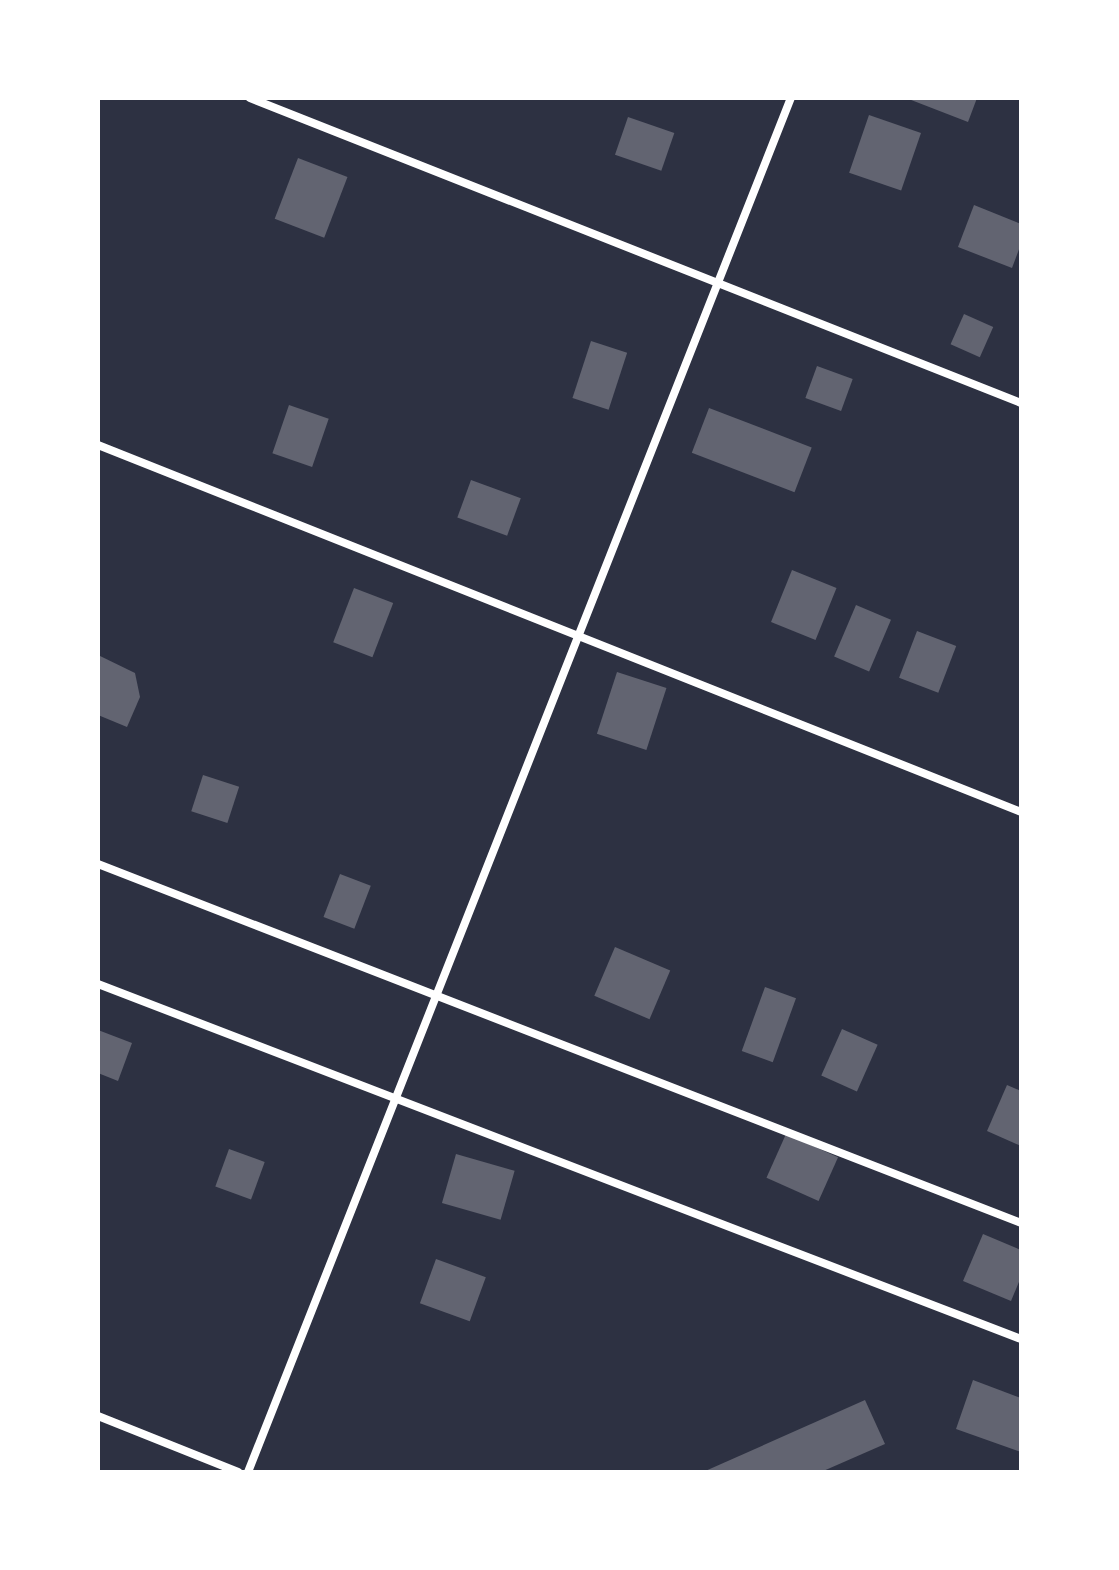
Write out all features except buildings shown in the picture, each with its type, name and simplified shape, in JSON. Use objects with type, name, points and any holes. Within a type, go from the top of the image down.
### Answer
[{"type":"street","points":[[250,98],[1021,403]]},
{"type":"street","points":[[248,1472],[791,98]]},
{"type":"street","points":[[98,445],[1021,812]]},
{"type":"street","points":[[98,864],[435,999],[1021,1223]]},
{"type":"street","points":[[98,984],[394,1101],[638,1189],[1021,1339]]},
{"type":"street","points":[[98,1416],[238,1472]]}]
